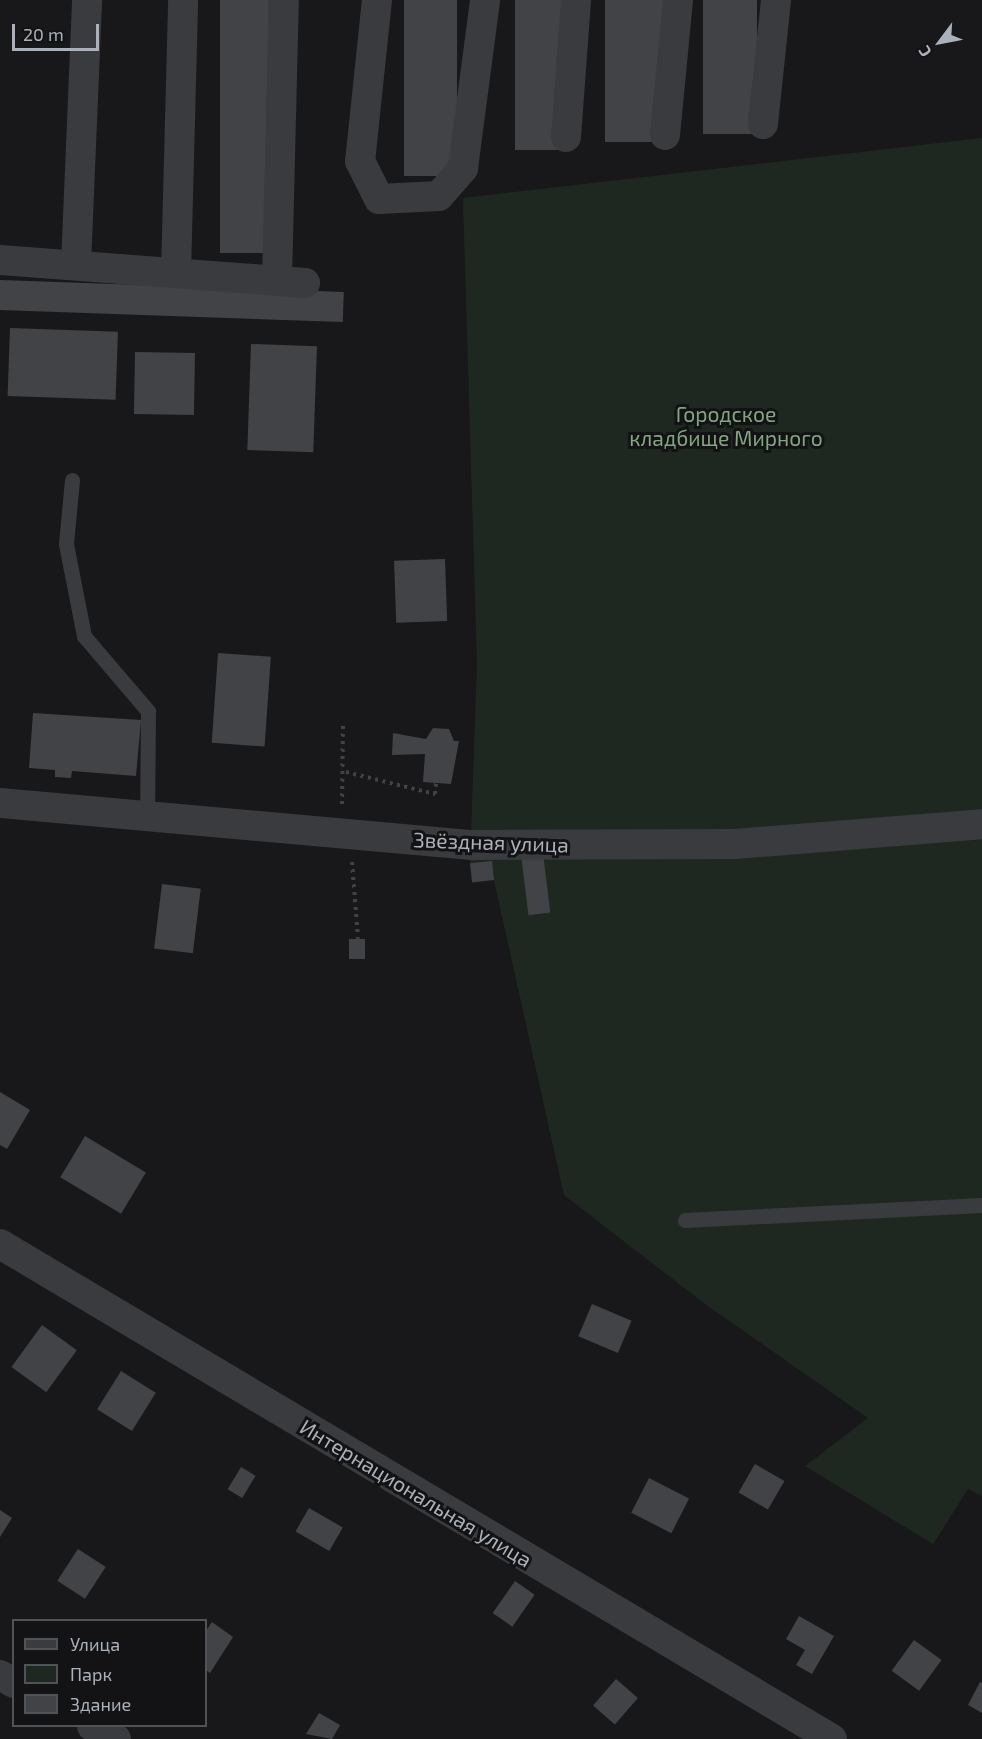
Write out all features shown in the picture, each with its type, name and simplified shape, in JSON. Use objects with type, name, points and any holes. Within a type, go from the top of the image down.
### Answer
[{"type":"street","points":[[76,265],[87,0]]},
{"type":"street","points":[[176,273],[183,0]]},
{"type":"street","points":[[0,260],[291,281],[284,0]]},
{"type":"street","points":[[377,0],[360,161],[379,199],[438,196],[463,168],[485,0]]},
{"type":"street","points":[[566,137],[576,0]]},
{"type":"street","points":[[665,135],[678,0]]},
{"type":"street","points":[[763,124],[776,0]]},
{"type":"street","name":"Звёздная улица","points":[[0,803],[472,846],[735,844],[982,824]]},
{"type":"street","name":"Интернациональная улица","points":[[0,1245],[832,1739]]},
{"type":"street","points":[[95,1727],[116,1739]]},
{"type":"lane","points":[[72,480],[66,544],[84,636],[148,711],[147,816]]},
{"type":"lane","points":[[684,1220],[982,1205]]},
{"type":"path","points":[[346,772],[435,794],[436,783]]},
{"type":"green space","name":"Городское кладбище Мирного","points":[[982,138],[982,1496],[968,1489],[933,1544],[805,1466],[868,1418],[705,1304],[564,1195],[494,880],[472,883],[470,864],[477,664],[463,198]]},
{"type":"building","points":[[220,0],[271,0],[271,253],[220,253]]},
{"type":"building","points":[[404,0],[457,0],[457,176],[404,176]]},
{"type":"building","points":[[515,0],[566,0],[566,150],[515,150]]},
{"type":"building","points":[[605,0],[666,0],[666,142],[605,142]]},
{"type":"building","points":[[703,0],[757,0],[757,134],[703,134]]},
{"type":"building","points":[[0,280],[344,292],[343,322],[0,310]]},
{"type":"building","points":[[10,328],[118,332],[116,400],[8,396]]},
{"type":"building","points":[[251,344],[317,346],[313,452],[247,450]]},
{"type":"building","points":[[135,352],[195,353],[194,415],[134,414]]},
{"type":"building","points":[[445,559],[447,621],[396,623],[394,561]]},
{"type":"building","points":[[218,653],[271,657],[265,746],[212,743]]},
{"type":"building","points":[[33,713],[141,720],[136,776],[72,771],[71,778],[55,777],[55,770],[29,768]]},
{"type":"building","points":[[433,728],[449,729],[454,741],[459,741],[451,784],[423,782],[425,754],[392,755],[393,733],[426,739]]},
{"type":"building","points":[[543,853],[550,913],[528,915],[521,856]]},
{"type":"building","points":[[492,861],[494,880],[472,882],[470,863]]},
{"type":"building","points":[[162,884],[201,889],[193,953],[154,949]]},
{"type":"building","points":[[349,939],[365,939],[365,959],[349,959]]},
{"type":"building","points":[[0,1092],[30,1110],[7,1149],[0,1145]]},
{"type":"building","points":[[85,1136],[146,1173],[121,1214],[60,1177]]},
{"type":"building","points":[[592,1304],[632,1321],[618,1353],[578,1336]]},
{"type":"building","points":[[42,1325],[77,1350],[46,1392],[11,1367]]},
{"type":"building","points":[[121,1371],[156,1393],[132,1431],[97,1409]]},
{"type":"building","points":[[755,1464],[784,1481],[768,1510],[738,1493]]},
{"type":"building","points":[[241,1467],[256,1476],[242,1498],[228,1489]]},
{"type":"building","points":[[649,1478],[689,1498],[671,1533],[631,1513]]},
{"type":"building","points":[[309,1508],[343,1528],[329,1551],[295,1531]]},
{"type":"building","points":[[0,1510],[12,1518],[0,1537]]},
{"type":"building","points":[[78,1549],[106,1567],[85,1599],[57,1581]]},
{"type":"building","points":[[515,1581],[535,1595],[512,1627],[493,1613]]},
{"type":"building","points":[[799,1616],[834,1636],[812,1674],[796,1665],[805,1650],[786,1639]]},
{"type":"building","points":[[212,1622],[233,1637],[210,1673],[207,1671],[207,1630]]},
{"type":"building","points":[[914,1640],[942,1660],[919,1691],[892,1671]]},
{"type":"building","points":[[616,1679],[638,1698],[615,1724],[593,1705]]},
{"type":"building","points":[[980,1682],[982,1683],[982,1713],[968,1705]]},
{"type":"building","points":[[319,1713],[340,1725],[332,1739],[306,1734]]}]
